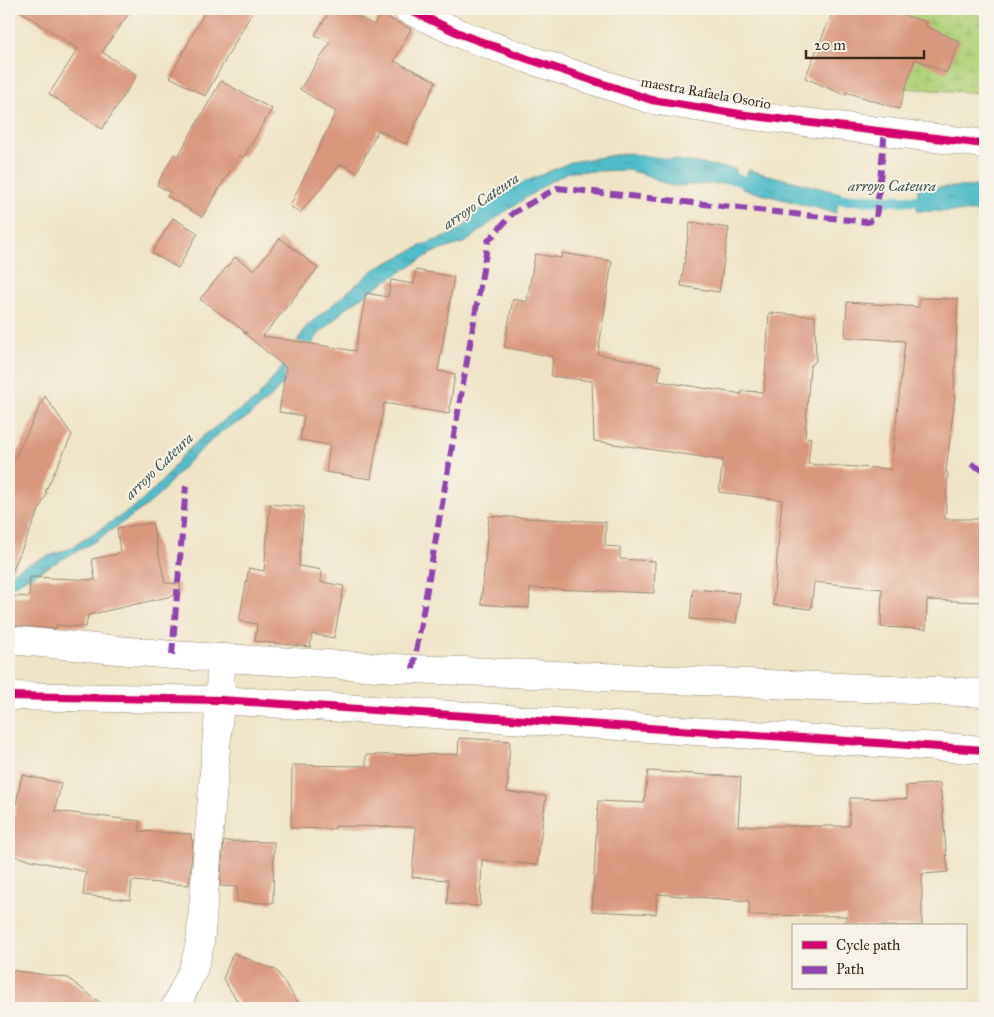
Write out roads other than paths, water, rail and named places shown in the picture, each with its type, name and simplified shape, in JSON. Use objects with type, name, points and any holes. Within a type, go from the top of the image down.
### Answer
[{"type":"street","name":"maestra Rafaela Osorio","points":[[407,9],[462,34],[518,55],[652,100],[746,115],[985,144]]},
{"type":"street","points":[[9,640],[172,655],[413,669],[985,693]]},
{"type":"street","points":[[175,1008],[193,970],[200,944],[220,700],[221,658]]},
{"type":"street","points":[[9,696],[220,700],[985,750]]},
{"type":"water","points":[[627,153],[736,169],[732,183],[671,186],[646,175],[628,170],[569,172],[551,181],[503,213],[466,242],[432,253],[379,285],[346,308],[317,336],[293,373],[268,400],[245,419],[222,431],[191,459],[158,496],[145,507],[94,542],[9,588],[9,574],[30,563],[71,548],[139,504],[166,477],[180,458],[202,437],[256,400],[282,367],[306,327],[375,269],[462,228],[475,213],[518,185],[571,162]]},
{"type":"water","points":[[748,170],[840,193],[836,213],[742,189]]},
{"type":"water","points":[[985,186],[985,212],[917,211],[918,188]]},
{"type":"waterway","name":"arroyo Cateura","points":[[720,176],[758,184]]},
{"type":"waterway","name":"arroyo Cateura","points":[[825,199],[931,201]]}]
